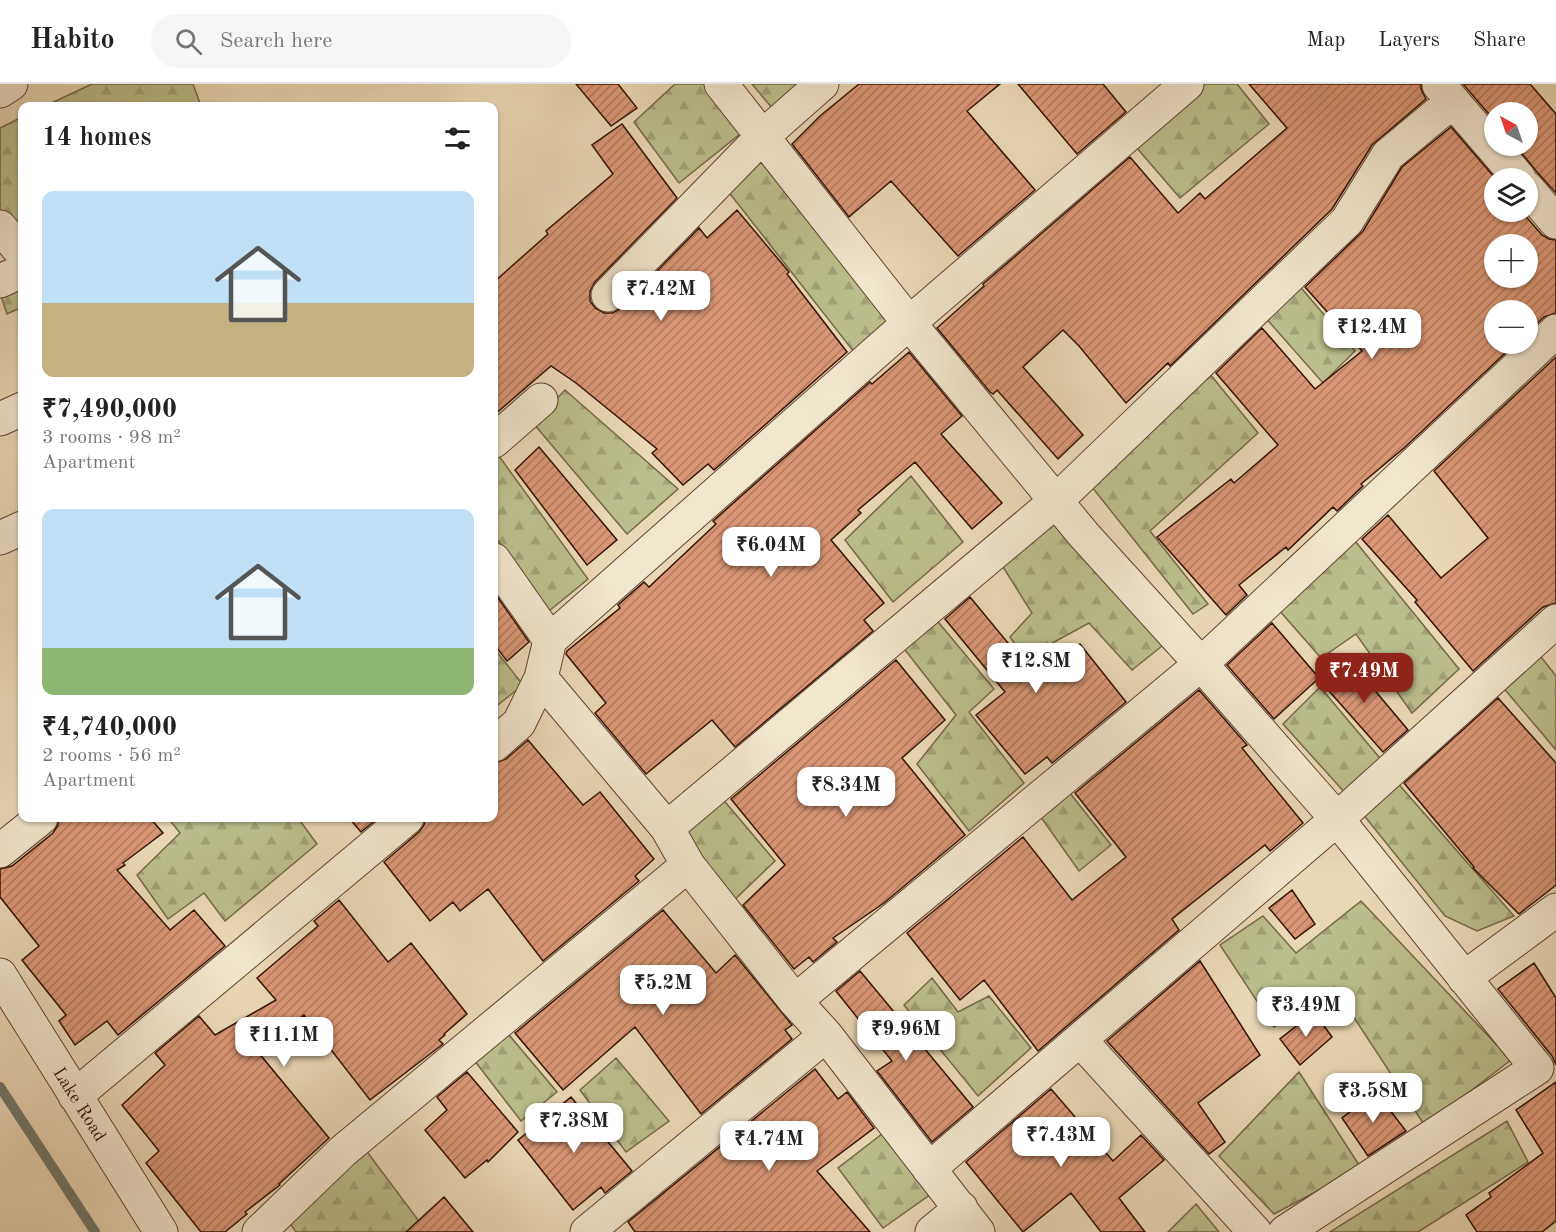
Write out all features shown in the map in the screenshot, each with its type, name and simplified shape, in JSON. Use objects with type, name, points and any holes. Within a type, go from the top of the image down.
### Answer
[{"type":"street","points":[[0,91],[11,84]]},
{"type":"street","points":[[722,84],[909,323],[1084,535],[1337,819],[1537,1068],[1285,1232]]},
{"type":"street","points":[[608,295],[762,137],[822,84]]},
{"type":"street","points":[[498,741],[519,723],[541,678],[550,640],[909,323],[1187,84]]},
{"type":"street","points":[[667,828],[1056,501],[1347,221],[1388,154],[1446,92],[1511,168]]},
{"type":"street","points":[[1538,201],[1556,222]]},
{"type":"street","points":[[0,227],[18,248]]},
{"type":"street","points":[[0,281],[18,273]]},
{"type":"street","points":[[795,1001],[1201,664],[1556,332]]},
{"type":"street","points":[[498,438],[541,400]]},
{"type":"street","points":[[0,419],[18,411]]},
{"type":"street","points":[[0,538],[18,530]]},
{"type":"street","points":[[498,566],[550,640]]},
{"type":"street","points":[[930,1169],[1337,819],[1556,621]]},
{"type":"street","points":[[541,678],[667,828],[688,866],[795,1001],[826,1035],[970,1220],[932,1232]]},
{"type":"street","points":[[0,851],[36,822]]},
{"type":"street","points":[[75,1096],[402,822]]},
{"type":"street","points":[[259,1232],[343,1151],[688,866]]},
{"type":"street","points":[[1464,978],[1556,910]]},
{"type":"street","name":"Lake Road","points":[[0,975],[161,1232]]},
{"type":"street","points":[[587,1232],[826,1035]]},
{"type":"street","points":[[1080,1040],[1256,1232]]},
{"type":"green space","points":[[92,84],[193,84],[200,102],[54,102]]},
{"type":"green space","points":[[675,84],[706,84],[740,134],[679,183],[634,122]]},
{"type":"green space","points":[[752,84],[801,84],[772,108]]},
{"type":"green space","points":[[1205,84],[1237,84],[1269,124],[1180,198],[1136,147]]},
{"type":"green space","points":[[18,119],[18,235],[0,213],[0,128]]},
{"type":"green space","points":[[762,150],[893,317],[854,352],[724,186]]},
{"type":"green space","points":[[18,277],[18,309],[7,314],[0,293]]},
{"type":"green space","points":[[1297,283],[1355,351],[1323,383],[1264,316]]},
{"type":"green space","points":[[1205,368],[1258,433],[1150,531],[1208,604],[1193,614],[1088,482]]},
{"type":"green space","points":[[565,390],[678,489],[627,534],[533,423]]},
{"type":"green space","points":[[498,455],[588,579],[549,611],[498,541]]},
{"type":"green space","points":[[911,476],[963,542],[893,602],[845,540]]},
{"type":"green space","points":[[1056,515],[1167,642],[1132,670],[1089,623],[1025,658],[1010,637],[1032,613],[998,559]]},
{"type":"green space","points":[[1351,536],[1459,669],[1412,713],[1356,634],[1321,658],[1278,609]]},
{"type":"green space","points":[[934,617],[994,689],[969,712],[1024,783],[969,831],[917,764],[956,715],[902,646]]},
{"type":"green space","points":[[498,653],[523,685],[498,705]]},
{"type":"green space","points":[[1538,653],[1556,676],[1556,750],[1501,685]]},
{"type":"green space","points":[[1320,687],[1384,763],[1346,794],[1283,724]]},
{"type":"green space","points":[[1395,780],[1514,916],[1477,931],[1445,916],[1362,813]]},
{"type":"green space","points":[[1066,788],[1111,845],[1079,871],[1038,813]]},
{"type":"green space","points":[[721,797],[775,861],[729,905],[675,830]]},
{"type":"green space","points":[[171,822],[301,822],[317,844],[225,921],[204,893],[168,919],[137,875],[180,833]]},
{"type":"green space","points":[[1361,901],[1511,1060],[1425,1126],[1334,987],[1274,1027],[1220,945],[1263,916],[1296,953]]},
{"type":"green space","points":[[932,978],[958,1012],[989,996],[1031,1048],[978,1096],[904,1005]]},
{"type":"green space","points":[[504,1029],[557,1092],[521,1121],[471,1056]]},
{"type":"green space","points":[[616,1058],[669,1121],[626,1152],[580,1090]]},
{"type":"green space","points":[[1299,1072],[1361,1168],[1274,1214],[1219,1156]]},
{"type":"green space","points":[[1507,1121],[1528,1162],[1418,1232],[1330,1232]]},
{"type":"green space","points":[[882,1134],[931,1194],[883,1228],[838,1168]]},
{"type":"green space","points":[[365,1149],[427,1232],[296,1232],[285,1216]]},
{"type":"green space","points":[[1196,1204],[1219,1232],[1168,1232]]},
{"type":"building","points":[[576,84],[618,84],[637,108],[611,126]]},
{"type":"building","points":[[859,84],[1000,84],[967,111],[1035,190],[958,256],[891,181],[849,217],[792,144],[820,116]]},
{"type":"building","points":[[1018,84],[1103,84],[1126,112],[1077,154]]},
{"type":"building","points":[[1249,84],[1421,84],[1426,99],[1372,145],[1332,209],[1170,366],[1168,363],[1126,403],[1063,330],[1023,367],[1083,435],[1058,459],[997,390],[993,394],[990,392],[937,328],[984,286],[983,284],[1130,157],[1178,213],[1200,193],[1205,199],[1287,128]]},
{"type":"building","points":[[1463,84],[1530,84],[1556,114],[1556,193],[1538,173],[1538,168],[1534,168],[1524,156],[1538,156],[1538,102],[1484,102],[1484,108]]},
{"type":"building","points":[[622,124],[677,198],[595,282],[590,291],[590,301],[595,308],[604,313],[613,313],[621,308],[699,228],[707,238],[737,210],[789,272],[787,274],[847,352],[714,470],[708,464],[683,485],[652,453],[657,449],[576,383],[551,366],[498,412],[498,278],[548,234],[546,231],[613,174],[592,145]]},
{"type":"building","points":[[1451,127],[1486,168],[1484,168],[1484,222],[1531,222],[1542,235],[1556,240],[1556,313],[1544,317],[1538,322],[1538,300],[1484,300],[1484,354],[1504,354],[1404,448],[1361,484],[1363,486],[1337,511],[1333,507],[1288,550],[1286,547],[1239,585],[1247,595],[1226,615],[1157,537],[1231,479],[1234,483],[1278,445],[1216,373],[1262,328],[1315,389],[1362,351],[1305,287],[1363,231],[1402,167]]},
{"type":"building","points":[[909,352],[962,416],[941,434],[1002,503],[972,529],[915,462],[858,510],[861,513],[831,540],[884,603],[864,620],[873,631],[735,747],[712,720],[646,774],[595,713],[606,703],[566,654],[567,651],[620,608],[618,605],[644,582],[649,587],[716,524],[713,521],[870,382],[872,384]]},
{"type":"building","points":[[1556,357],[1556,603],[1543,607],[1473,671],[1415,602],[1417,600],[1362,539],[1388,515],[1441,578],[1488,538],[1434,471]]},
{"type":"building","points":[[539,447],[617,540],[587,565],[515,470]]},
{"type":"building","points":[[970,597],[1032,672],[1045,660],[1052,668],[1080,644],[1126,702],[1052,763],[1047,757],[1025,774],[976,715],[1005,692],[945,619]]},
{"type":"building","points":[[498,598],[529,642],[507,661],[498,649]]},
{"type":"building","points":[[1272,623],[1319,678],[1274,719],[1227,665]]},
{"type":"building","points":[[1346,656],[1408,730],[1383,752],[1321,682]]},
{"type":"building","points":[[896,660],[945,720],[902,758],[965,835],[884,903],[833,938],[837,942],[813,962],[809,957],[794,969],[743,905],[785,865],[731,799]]},
{"type":"building","points":[[1199,690],[1247,745],[1242,748],[1303,823],[1270,851],[1265,845],[1172,919],[1179,930],[1038,1051],[984,980],[960,1000],[907,933],[1023,837],[1072,900],[1126,857],[1075,793]]},
{"type":"building","points":[[1498,698],[1556,763],[1556,885],[1519,914],[1473,868],[1404,783]]},
{"type":"building","points":[[528,740],[583,805],[600,792],[654,859],[635,876],[639,881],[543,961],[488,889],[460,911],[453,902],[430,921],[384,862],[419,832],[424,822],[498,822],[498,762],[506,759]]},
{"type":"building","points":[[58,822],[153,822],[163,833],[117,870],[170,930],[194,910],[225,946],[118,1035],[107,1021],[75,1045],[59,1021],[66,1015],[22,960],[39,946],[0,897],[0,869],[12,866],[53,833]]},
{"type":"building","points":[[352,822],[373,822],[361,832]]},
{"type":"building","points":[[1292,890],[1315,924],[1295,939],[1269,908]]},
{"type":"building","points":[[339,900],[388,962],[411,943],[467,1014],[439,1040],[443,1044],[370,1100],[304,1015],[258,1052],[329,1138],[280,1185],[245,1212],[247,1214],[225,1232],[201,1232],[146,1163],[159,1151],[122,1105],[165,1065],[155,1053],[199,1016],[215,1035],[276,1000],[257,978],[318,926],[314,921]]},
{"type":"building","points":[[663,910],[716,973],[735,955],[792,1025],[785,1030],[792,1039],[701,1114],[635,1027],[563,1090],[515,1033]]},
{"type":"building","points":[[1200,961],[1260,1055],[1198,1103],[1225,1142],[1209,1154],[1107,1041]]},
{"type":"building","points":[[1534,963],[1556,998],[1556,1065],[1552,1056],[1498,989]]},
{"type":"building","points":[[860,971],[973,1107],[932,1142],[877,1071],[892,1061],[836,991]]},
{"type":"building","points":[[1314,1012],[1332,1037],[1300,1065],[1280,1039]]},
{"type":"building","points":[[815,1069],[838,1099],[847,1092],[874,1128],[817,1171],[870,1232],[635,1232],[628,1222]]},
{"type":"building","points":[[467,1072],[518,1132],[488,1162],[487,1160],[465,1178],[425,1130],[447,1110],[437,1097]]},
{"type":"building","points":[[1556,1082],[1556,1221],[1542,1232],[1477,1232],[1466,1215],[1491,1197],[1489,1193],[1543,1153],[1516,1110]]},
{"type":"building","points":[[1051,1089],[1113,1161],[1141,1135],[1164,1160],[1119,1198],[1145,1232],[1101,1232],[1071,1193],[1023,1232],[966,1162]]},
{"type":"building","points":[[1376,1092],[1406,1131],[1368,1156],[1342,1118]]},
{"type":"building","points":[[571,1097],[632,1171],[605,1193],[601,1187],[573,1210],[518,1140]]},
{"type":"building","points":[[444,1197],[473,1232],[406,1232]]},
{"type":"waterway","points":[[0,1087],[95,1232]]}]
